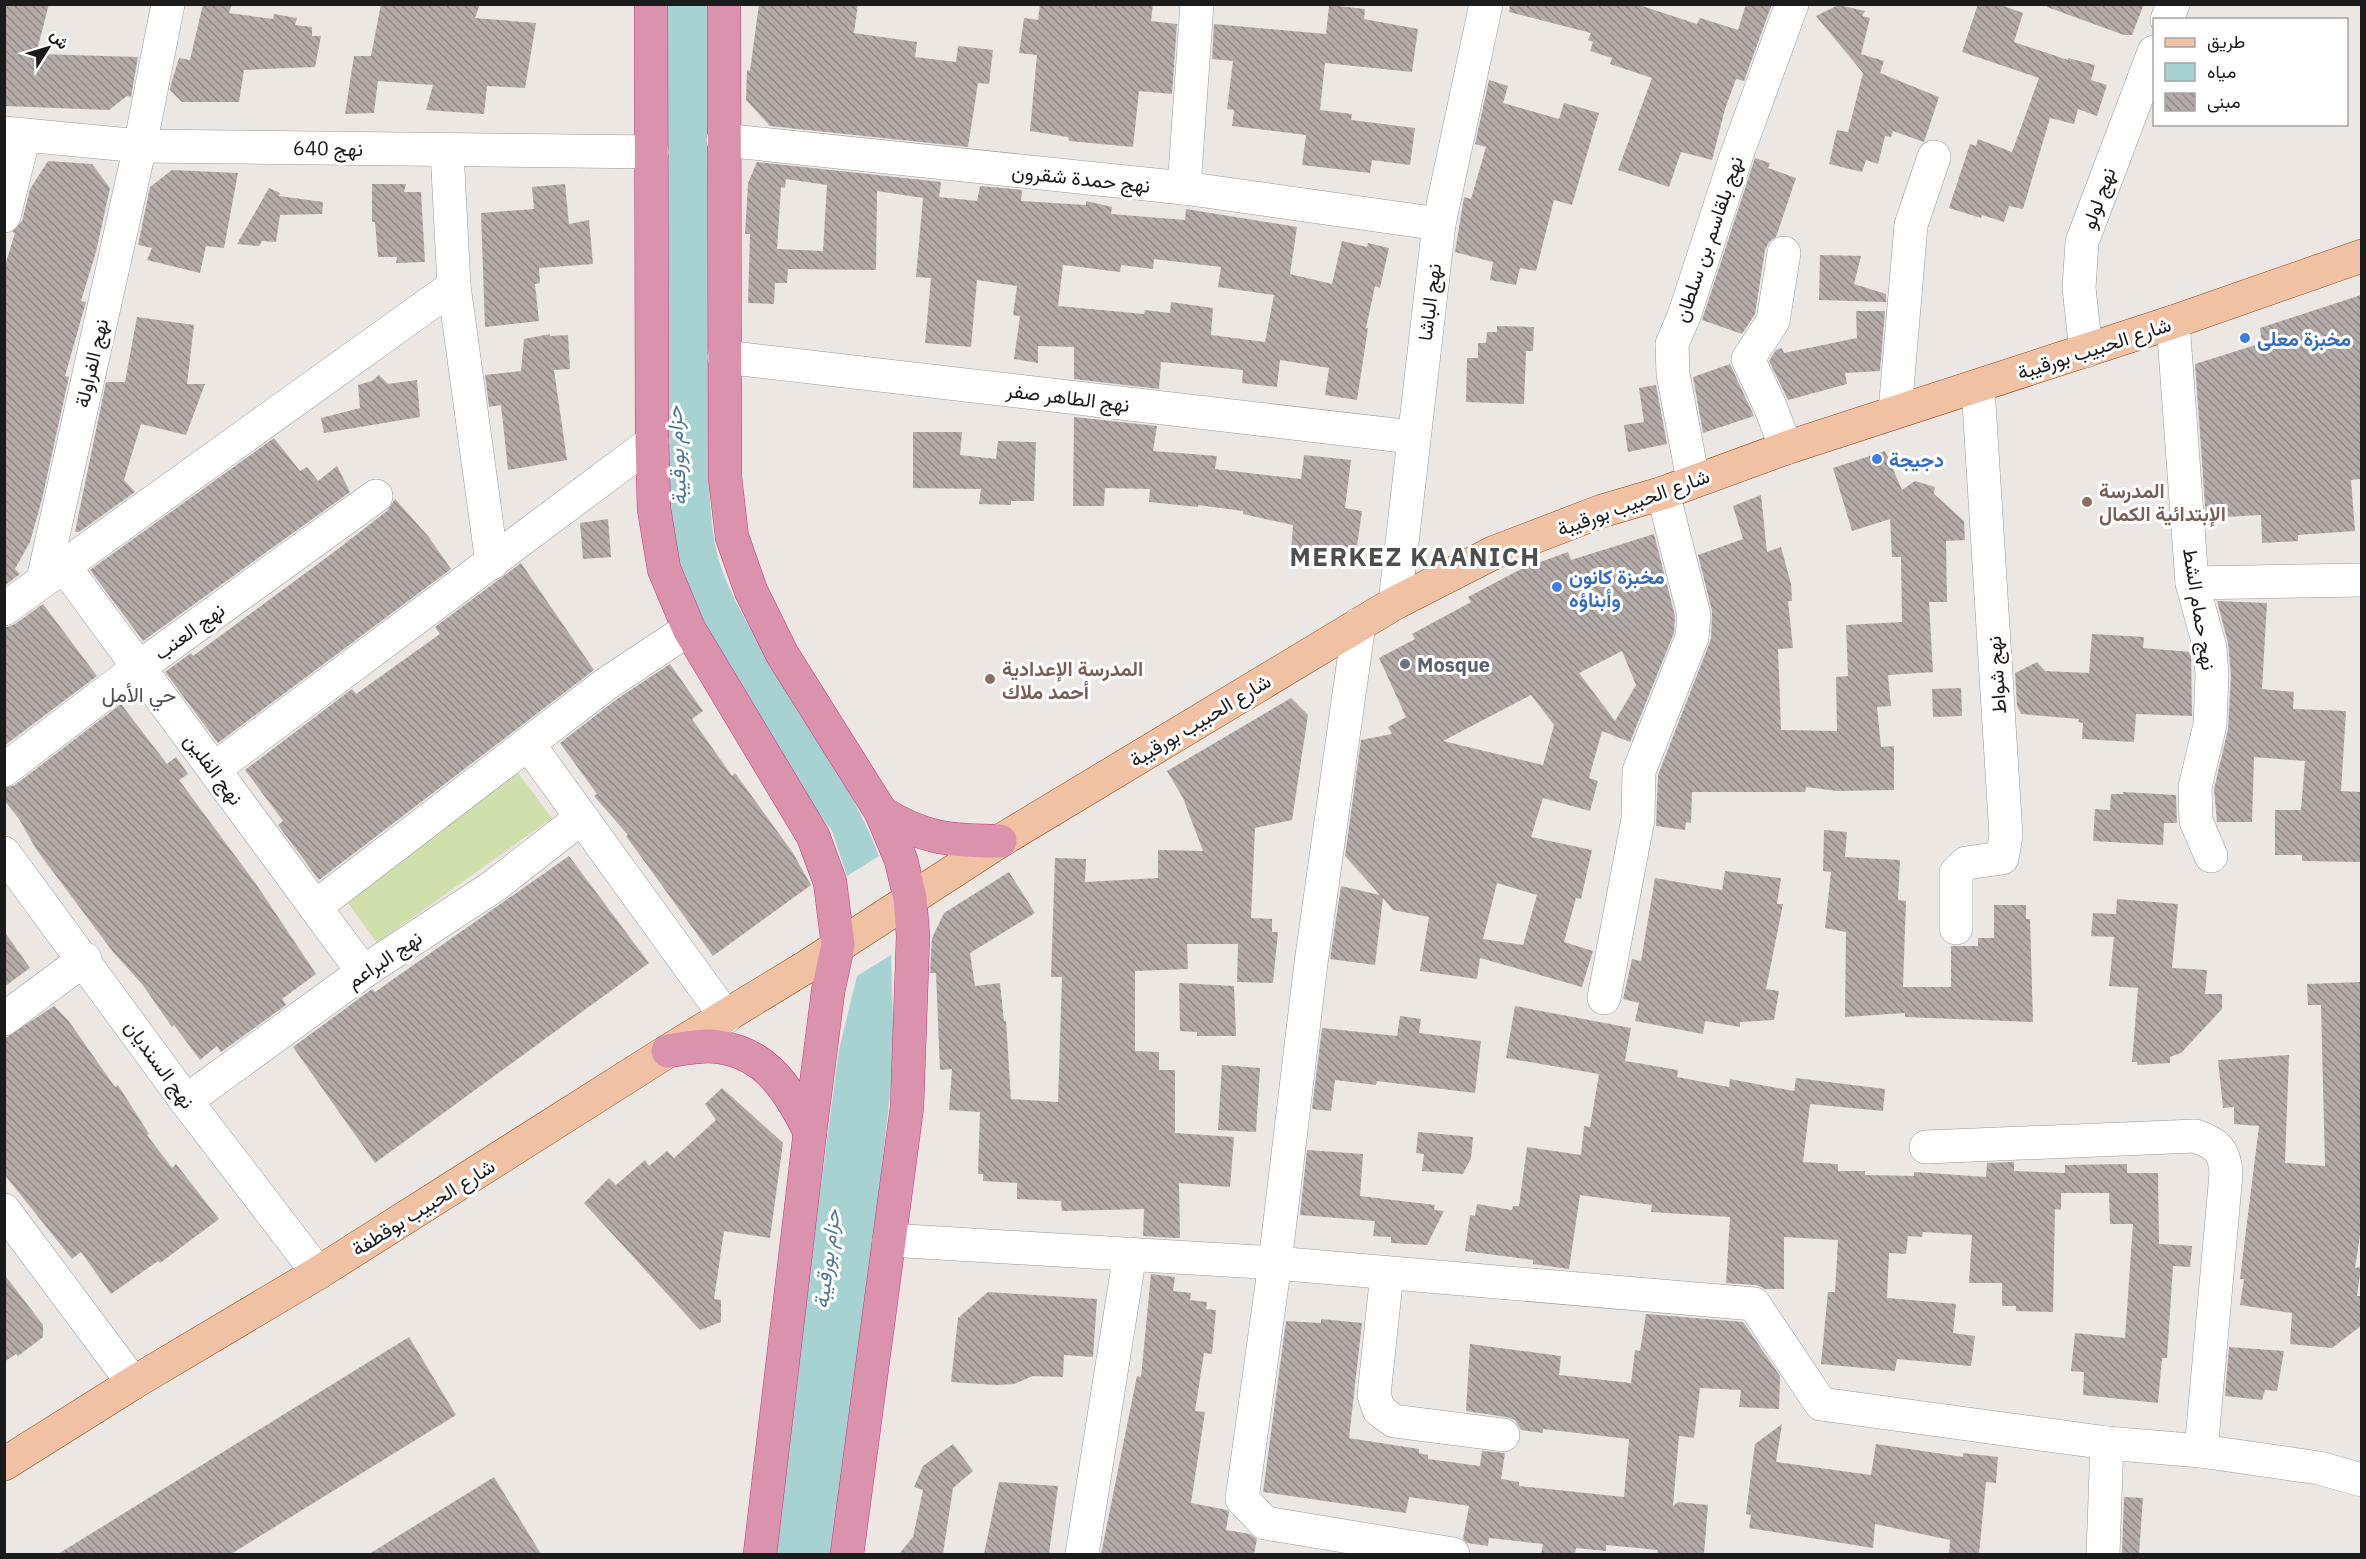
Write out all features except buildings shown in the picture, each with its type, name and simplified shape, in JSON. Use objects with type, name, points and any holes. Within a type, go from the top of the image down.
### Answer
[{"type":"highway","points":[[651,4],[652,442],[654,509],[664,569],[689,629],[813,836],[830,882],[838,945],[828,992],[810,1132],[760,1554]]},
{"type":"highway","points":[[724,4],[724,357],[727,510],[739,562],[782,654],[881,812],[901,860],[910,898],[913,936],[907,1107],[847,1554]]},
{"type":"highway","points":[[881,812],[907,829],[935,838],[1000,841]]},
{"type":"highway","points":[[668,1051],[719,1047],[750,1057],[766,1068],[792,1095],[810,1132]]},
{"type":"main road","name":"شارع الحبيب بورقيبة","points":[[838,945],[1000,841],[1359,624],[1495,552],[1602,511],[1662,493],[1786,448],[2173,322],[2361,256]]},
{"type":"main road","name":"شارع الحبيب بوقطفة","points":[[4,1464],[133,1383],[318,1273],[838,945]]},
{"type":"street","name":"نهج الفراولة","points":[[54,573],[168,4]]},
{"type":"street","points":[[1184,189],[1197,4]]},
{"type":"street","name":"نهج الباشا","points":[[1395,603],[1412,437],[1438,224],[1486,4]]},
{"type":"street","name":"نهج بلقاسم بن سلطان","points":[[1693,480],[1673,374],[1672,344],[1684,316],[1736,157],[1792,4]]},
{"type":"street","name":"نهج لولو","points":[[2086,351],[2079,288],[2082,242],[2153,55]]},
{"type":"street","name":"نهج 640","points":[[14,135],[140,146],[652,152]]},
{"type":"street","points":[[4,216],[14,135]]},
{"type":"street","name":"نهج حمدة شقرون","points":[[723,140],[1184,189],[1438,224]]},
{"type":"street","points":[[447,150],[454,286],[492,563]]},
{"type":"street","points":[[1895,412],[1911,225],[1934,157]]},
{"type":"street","points":[[1784,254],[1773,321],[1748,359],[1786,448]]},
{"type":"street","points":[[4,609],[454,286]]},
{"type":"street","name":"نهج حمام الشط","points":[[2173,322],[2192,583],[2210,648],[2212,675],[2210,726],[2195,787],[2196,821],[2211,856]]},
{"type":"street","name":"نهج الطاهر صفر","points":[[724,357],[1412,437]]},
{"type":"street","name":"نهج شواط","points":[[1956,928],[1956,873],[1966,863],[2002,858],[2006,836],[1978,387]]},
{"type":"street","points":[[214,769],[652,442]]},
{"type":"street","points":[[1604,998],[1638,819],[1639,771],[1692,637],[1694,615],[1662,493]]},
{"type":"street","name":"نهج العنب","points":[[4,770],[138,668],[376,496]]},
{"type":"street","name":"نهج الفلين","points":[[54,573],[138,668],[363,972]]},
{"type":"street","points":[[2192,583],[2361,579]]},
{"type":"street","points":[[1359,624],[1311,963],[1275,1263],[1242,1499],[1265,1523],[1453,1554]]},
{"type":"street","points":[[315,907],[606,684],[689,629]]},
{"type":"street","points":[[529,745],[726,1017]]},
{"type":"street","name":"نهج البراعم","points":[[186,1101],[363,972],[494,886],[581,818]]},
{"type":"street","name":"نهج السنديان","points":[[4,853],[85,959],[186,1101],[318,1273]]},
{"type":"street","points":[[4,1019],[85,959]]},
{"type":"street","points":[[1926,1148],[2194,1136],[2218,1147],[2225,1157],[2226,1174],[2202,1451]]},
{"type":"street","points":[[4,1210],[133,1383]]},
{"type":"street","points":[[889,1240],[1275,1263],[1754,1305],[1821,1404],[2107,1443],[2202,1451],[2319,1468],[2361,1480]]},
{"type":"street","points":[[1082,1554],[1130,1254]]},
{"type":"street","points":[[1388,1273],[1374,1395],[1379,1410],[1394,1421],[1503,1435]]},
{"type":"street","points":[[2103,1554],[2107,1443]]},
{"type":"green space","points":[[516,770],[552,818],[377,943],[343,896]]},
{"type":"water","name":"حزام بورقيبة","points":[[666,5],[708,5],[708,465],[714,540],[720,564],[742,614],[839,774],[879,856],[847,876],[832,831],[808,799],[711,641],[682,578],[667,511]]},
{"type":"water","name":"حزام بورقيبة","points":[[891,955],[894,1057],[874,1239],[831,1554],[772,1554],[839,1050],[857,976]]},
{"type":"place","name":"مخبزة معلى","points":[[2245,338]]},
{"type":"place","name":"دجيجة","points":[[1877,459]]},
{"type":"place","name":"المدرسة الإبتدائية الكمال","points":[[2087,502]]},
{"type":"place","name":"مخبزة كانون وأبناؤه","points":[[1557,587]]},
{"type":"place","name":"Mosque","points":[[1405,664]]},
{"type":"place","name":"المدرسة الإعدادية أحمد ملاك","points":[[990,679]]},
{"type":"district","name":"MERKEZ KAANICH","points":[[1415,556]]},
{"type":"district","name":"حي الأمل","points":[[139,694]]}]
